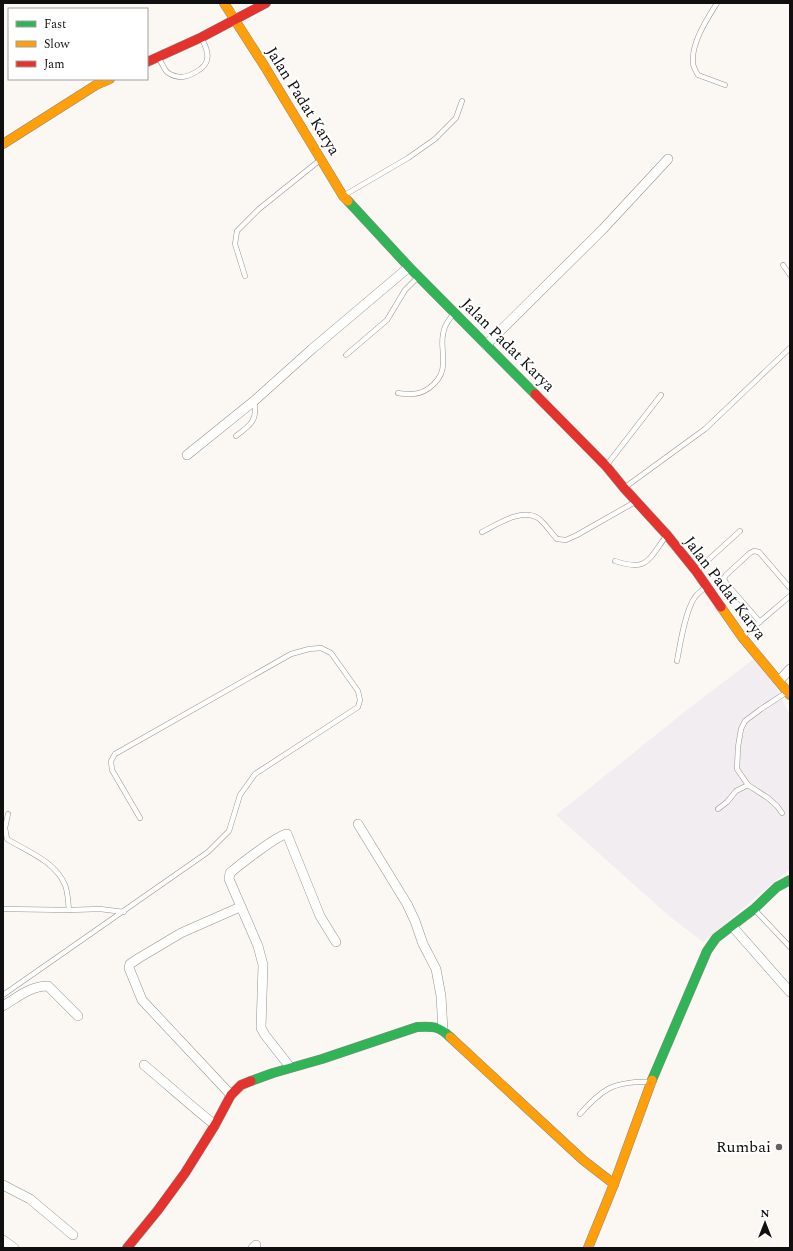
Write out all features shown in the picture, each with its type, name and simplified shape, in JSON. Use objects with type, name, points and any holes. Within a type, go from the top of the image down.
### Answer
[{"type":"main road","name":"Jalan Padat Karya","points":[[224,3],[322,159],[343,196],[409,267],[606,466],[667,535],[696,572],[742,637],[789,694]]},
{"type":"main road","points":[[148,62],[202,37],[266,3]]},
{"type":"main road","points":[[3,144],[94,82],[105,80]]},
{"type":"main road","points":[[588,1248],[614,1184],[651,1082],[707,951],[716,938],[754,909],[777,887],[790,880]]},
{"type":"main road","points":[[127,1248],[158,1210],[185,1173],[215,1125],[231,1095],[241,1086],[290,1067],[322,1059],[418,1027],[432,1026],[443,1030],[483,1069],[583,1160],[614,1184]]},
{"type":"street","points":[[486,345],[603,229],[668,160]]},
{"type":"street","points":[[187,455],[254,401],[409,267]]},
{"type":"street","points":[[779,681],[790,669]]},
{"type":"street","points":[[358,824],[407,904],[415,921],[422,944],[436,969],[441,996],[443,1030]]},
{"type":"street","points":[[290,1067],[265,1035],[262,1028],[264,965],[258,946],[229,879],[230,873],[273,841],[284,834],[287,834],[320,916],[336,942]]},
{"type":"street","points":[[231,1095],[142,1000],[129,968],[130,964],[180,933],[240,907]]},
{"type":"street","points":[[732,926],[790,992]]},
{"type":"street","points":[[3,1006],[28,990],[38,986],[48,986],[78,1016]]},
{"type":"street","points":[[144,1065],[173,1089],[185,1102],[215,1125]]},
{"type":"street","points":[[3,1185],[30,1199],[73,1235]]},
{"type":"street","points":[[3,1240],[14,1248]]},
{"type":"lane","points":[[717,3],[700,33],[695,47],[693,64],[698,74],[725,85]]},
{"type":"lane","points":[[158,57],[166,71],[174,76],[182,77],[196,72],[204,65],[207,59],[207,51],[202,37]]},
{"type":"lane","points":[[343,196],[408,158],[435,139],[456,118],[462,100]]},
{"type":"lane","points":[[245,276],[235,244],[237,231],[259,209],[322,159]]},
{"type":"lane","points":[[783,264],[790,274]]},
{"type":"lane","points":[[346,355],[387,320],[405,290],[419,276]]},
{"type":"lane","points":[[398,393],[414,394],[426,390],[437,382],[441,374],[443,364],[441,345],[444,328],[454,312]]},
{"type":"lane","points":[[624,488],[705,429],[790,348]]},
{"type":"lane","points":[[606,466],[661,395]]},
{"type":"lane","points":[[236,436],[255,418],[256,410],[254,401]]},
{"type":"lane","points":[[482,532],[510,518],[526,514],[539,518],[558,539],[566,540],[637,501]]},
{"type":"lane","points":[[696,572],[740,531]]},
{"type":"lane","points":[[615,561],[629,566],[641,565],[648,560],[667,535]]},
{"type":"lane","points":[[760,622],[726,583],[724,578],[726,575],[750,553],[754,551],[759,552],[790,588]]},
{"type":"lane","points":[[677,661],[688,614],[695,598],[706,586]]},
{"type":"lane","points":[[742,637],[790,596]]},
{"type":"lane","points":[[3,995],[208,852],[229,831],[240,795],[255,774],[358,707],[360,700],[358,691],[331,653],[321,648],[309,649],[291,654],[115,754],[111,761],[112,770],[140,818]]},
{"type":"lane","points":[[782,813],[768,798],[748,785],[737,768],[738,747],[744,721],[789,694]]},
{"type":"lane","points":[[718,809],[727,802],[736,791],[748,785]]},
{"type":"lane","points":[[8,814],[5,828],[7,839],[46,861],[59,872],[66,886],[69,910]]},
{"type":"lane","points":[[3,909],[100,909],[124,912]]},
{"type":"lane","points":[[754,909],[790,947]]},
{"type":"lane","points":[[580,1114],[590,1103],[608,1089],[636,1081],[651,1082]]},
{"type":"shaded area","points":[[755,658],[772,679],[790,715],[790,869],[703,942],[669,916],[556,815],[683,713]]},
{"type":"traffic: fast","points":[[348,201],[409,267],[535,394]]},
{"type":"traffic: fast","points":[[652,1080],[707,951],[716,938],[754,909],[777,887],[790,880]]},
{"type":"traffic: fast","points":[[251,1081],[417,1027],[439,1029],[450,1037]]},
{"type":"traffic: slow","points":[[224,3],[265,67],[343,196],[348,201]]},
{"type":"traffic: slow","points":[[3,144],[96,85],[108,80]]},
{"type":"traffic: slow","points":[[721,607],[742,637],[790,695]]},
{"type":"traffic: slow","points":[[450,1037],[583,1160],[614,1184]]},
{"type":"traffic: slow","points":[[588,1248],[614,1184],[652,1080]]},
{"type":"traffic: jam","points":[[148,62],[202,37],[266,3]]},
{"type":"traffic: jam","points":[[535,394],[606,466],[667,535],[696,571],[721,607]]},
{"type":"traffic: jam","points":[[127,1248],[158,1210],[185,1173],[215,1125],[231,1095],[241,1085],[251,1081]]},
{"type":"place","name":"Rumbai","points":[[779,1147]]}]
